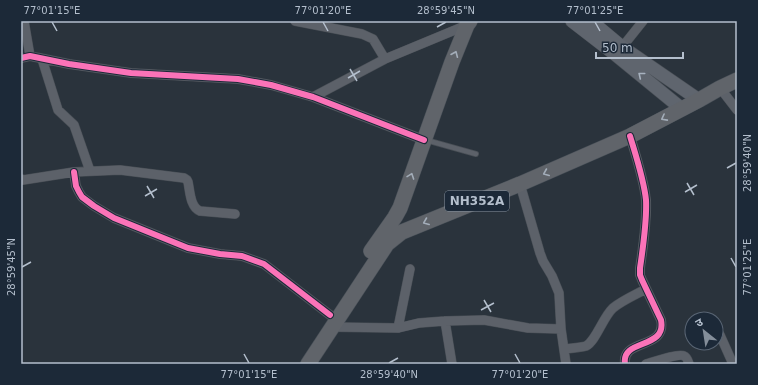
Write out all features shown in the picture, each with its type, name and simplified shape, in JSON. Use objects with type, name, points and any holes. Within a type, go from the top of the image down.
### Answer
[{"type":"highway","points":[[296,364],[331,321],[400,208],[452,62],[469,23]]},
{"type":"highway","name":"NH352A","points":[[308,364],[331,321],[387,244],[402,232],[520,184],[630,136],[737,80]]},
{"type":"main road","points":[[572,21],[699,100]]},
{"type":"main road","points":[[592,21],[619,51],[682,109]]},
{"type":"street","points":[[24,21],[26,57],[131,73],[238,79],[271,85],[313,97],[424,140]]},
{"type":"street","points":[[295,21],[369,36],[384,59]]},
{"type":"street","points":[[619,51],[643,21]]},
{"type":"street","points":[[313,97],[384,59],[469,23]]},
{"type":"street","points":[[42,59],[58,110],[74,125],[90,171]]},
{"type":"street","points":[[720,88],[737,110]]},
{"type":"street","points":[[625,364],[624,359],[628,351],[658,336],[662,326],[661,320],[642,280],[640,268],[645,229],[646,200],[630,136]]},
{"type":"street","points":[[21,179],[23,180],[74,172],[120,170],[184,178],[188,182],[193,204],[196,210],[235,214]]},
{"type":"street","points":[[74,172],[76,186],[82,196],[94,206],[114,218],[188,248],[220,254],[242,256],[264,264],[331,321],[398,328],[419,323],[484,320],[528,328],[561,330]]},
{"type":"street","points":[[520,184],[540,253],[559,293],[561,330],[566,364]]},
{"type":"street","points":[[398,328],[410,269]]},
{"type":"street","points":[[564,349],[582,347],[592,342],[605,318],[613,308],[646,289]]},
{"type":"street","points":[[445,321],[452,364]]},
{"type":"street","points":[[724,344],[733,364]]},
{"type":"street","points":[[646,364],[680,355],[686,357],[689,364]]},
{"type":"lane","points":[[424,140],[476,154]]},
{"type":"cycle path","points":[[21,58],[30,56],[69,64],[131,73],[238,79],[271,85],[313,97],[424,140]]},
{"type":"cycle path","points":[[625,364],[626,356],[630,350],[657,336],[661,329],[661,320],[640,275],[646,200],[642,176],[630,136]]},
{"type":"cycle path","points":[[74,172],[76,186],[82,197],[114,218],[188,248],[220,254],[242,256],[264,264],[330,315]]}]
